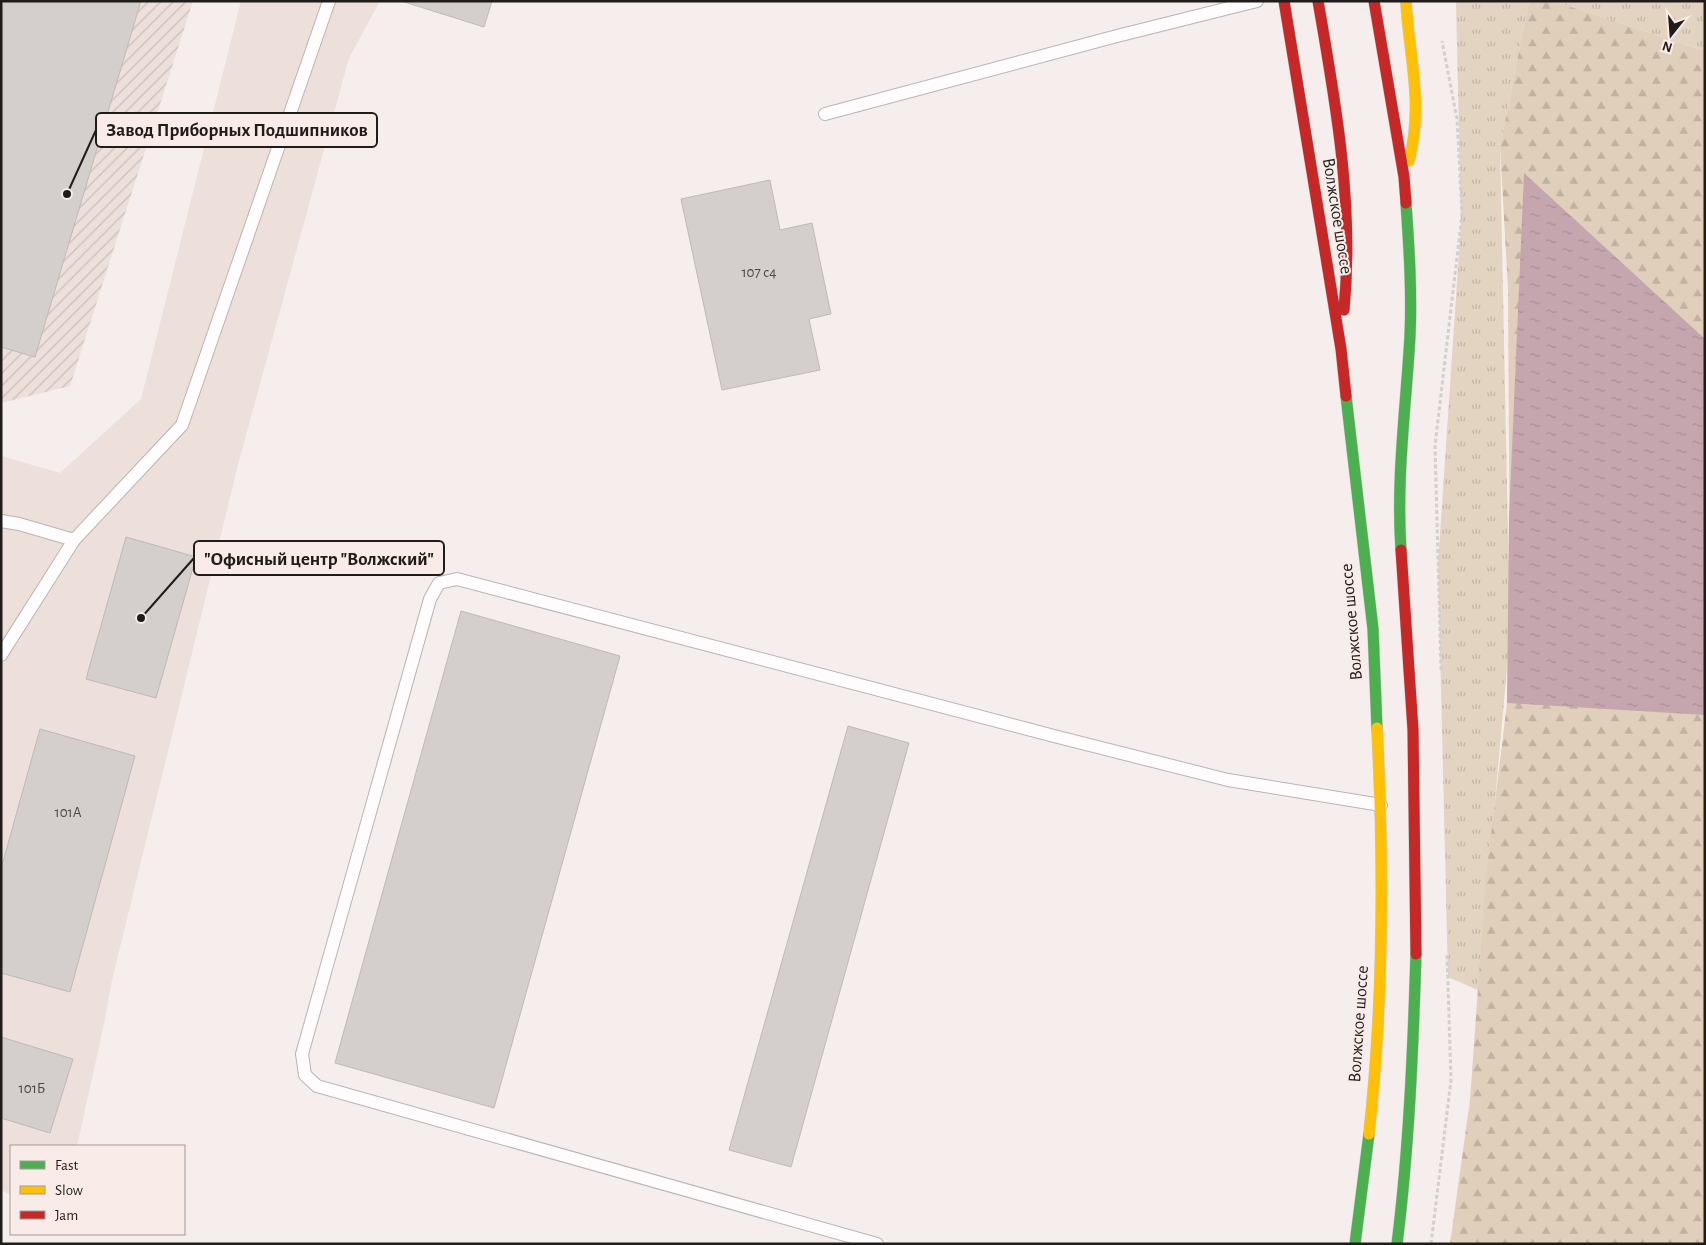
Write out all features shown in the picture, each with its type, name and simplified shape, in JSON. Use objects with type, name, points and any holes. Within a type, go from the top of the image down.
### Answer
[{"type":"main road","name":"Волжское шоссе","points":[[1284,1],[1341,349],[1373,629],[1381,805],[1382,905],[1379,1013],[1369,1131],[1355,1244]]},
{"type":"main road","points":[[1318,1],[1333,85],[1347,202],[1348,270],[1341,349]]},
{"type":"main road","points":[[1374,1],[1404,177],[1411,270],[1411,316],[1401,457],[1400,534],[1413,730],[1416,943],[1413,1070],[1405,1182],[1397,1244]]},
{"type":"main road","points":[[1404,177],[1414,142],[1416,94],[1406,22],[1406,1]]},
{"type":"lane","points":[[1,655],[74,540],[182,425],[329,1]]},
{"type":"lane","points":[[825,114],[1117,36],[1257,1]]},
{"type":"lane","points":[[1,521],[19,524],[74,540]]},
{"type":"lane","points":[[877,1244],[317,1086],[305,1075],[302,1054],[430,599],[439,583],[457,579],[1044,734],[1228,780],[1381,805]]},
{"type":"path","points":[[1441,35],[1457,119],[1462,214],[1435,446],[1441,673]]},
{"type":"path","points":[[1431,1244],[1451,1080],[1447,947]]},
{"type":"shaded area","points":[[1,1],[193,1],[70,386],[1,403]]},
{"type":"shaded area","points":[[241,1],[380,1],[349,58],[239,461],[112,980],[77,1145],[10,1145],[10,1194],[1,1190],[1,456],[60,473],[141,399]]},
{"type":"green space","points":[[1456,1],[1529,1],[1500,147],[1510,634],[1478,990],[1448,977],[1438,565],[1461,222]]},
{"type":"green space","points":[[1529,1],[1553,1],[1705,51],[1705,1244],[1450,1244],[1470,1100],[1486,876],[1507,703],[1510,615],[1508,289],[1500,147]]},
{"type":"green space","points":[[1553,1],[1705,1],[1705,51]]},
{"type":"water","points":[[1524,173],[1705,339],[1705,715],[1507,703],[1509,517]]},
{"type":"building","points":[[1,1],[141,1],[35,357],[1,347]]},
{"type":"building","points":[[401,1],[492,1],[484,27]]},
{"type":"building","points":[[770,180],[780,230],[812,223],[831,314],[809,319],[820,370],[722,390],[681,199]]},
{"type":"building","points":[[126,537],[196,557],[156,698],[86,679]]},
{"type":"building","points":[[461,611],[620,656],[494,1108],[335,1063]]},
{"type":"building","points":[[848,726],[909,743],[791,1167],[729,1150]]},
{"type":"building","points":[[40,729],[135,756],[70,992],[1,973],[1,869]]},
{"type":"building","points":[[1,1037],[73,1059],[50,1133],[1,1118]]},
{"type":"traffic: fast","points":[[1401,550],[1400,496],[1402,443],[1411,319],[1406,203]]},
{"type":"traffic: fast","points":[[1346,396],[1373,629],[1377,728]]},
{"type":"traffic: fast","points":[[1397,1244],[1405,1172],[1410,1099],[1416,954]]},
{"type":"traffic: fast","points":[[1355,1244],[1369,1134]]},
{"type":"traffic: slow","points":[[1406,1],[1415,100],[1415,120],[1409,161]]},
{"type":"traffic: slow","points":[[1369,1134],[1378,1033],[1380,982],[1382,880],[1377,728]]},
{"type":"traffic: jam","points":[[1284,1],[1341,349],[1346,396]]},
{"type":"traffic: jam","points":[[1318,1],[1342,155],[1347,232],[1344,310]]},
{"type":"traffic: jam","points":[[1374,1],[1404,177],[1406,203]]},
{"type":"traffic: jam","points":[[1401,550],[1413,730],[1416,954]]},
{"type":"place","name":"Завод Приборных Подшипников","points":[[67,194]]},
{"type":"place","name":"\"Офисный центр \"Волжский\"","points":[[141,618]]}]
